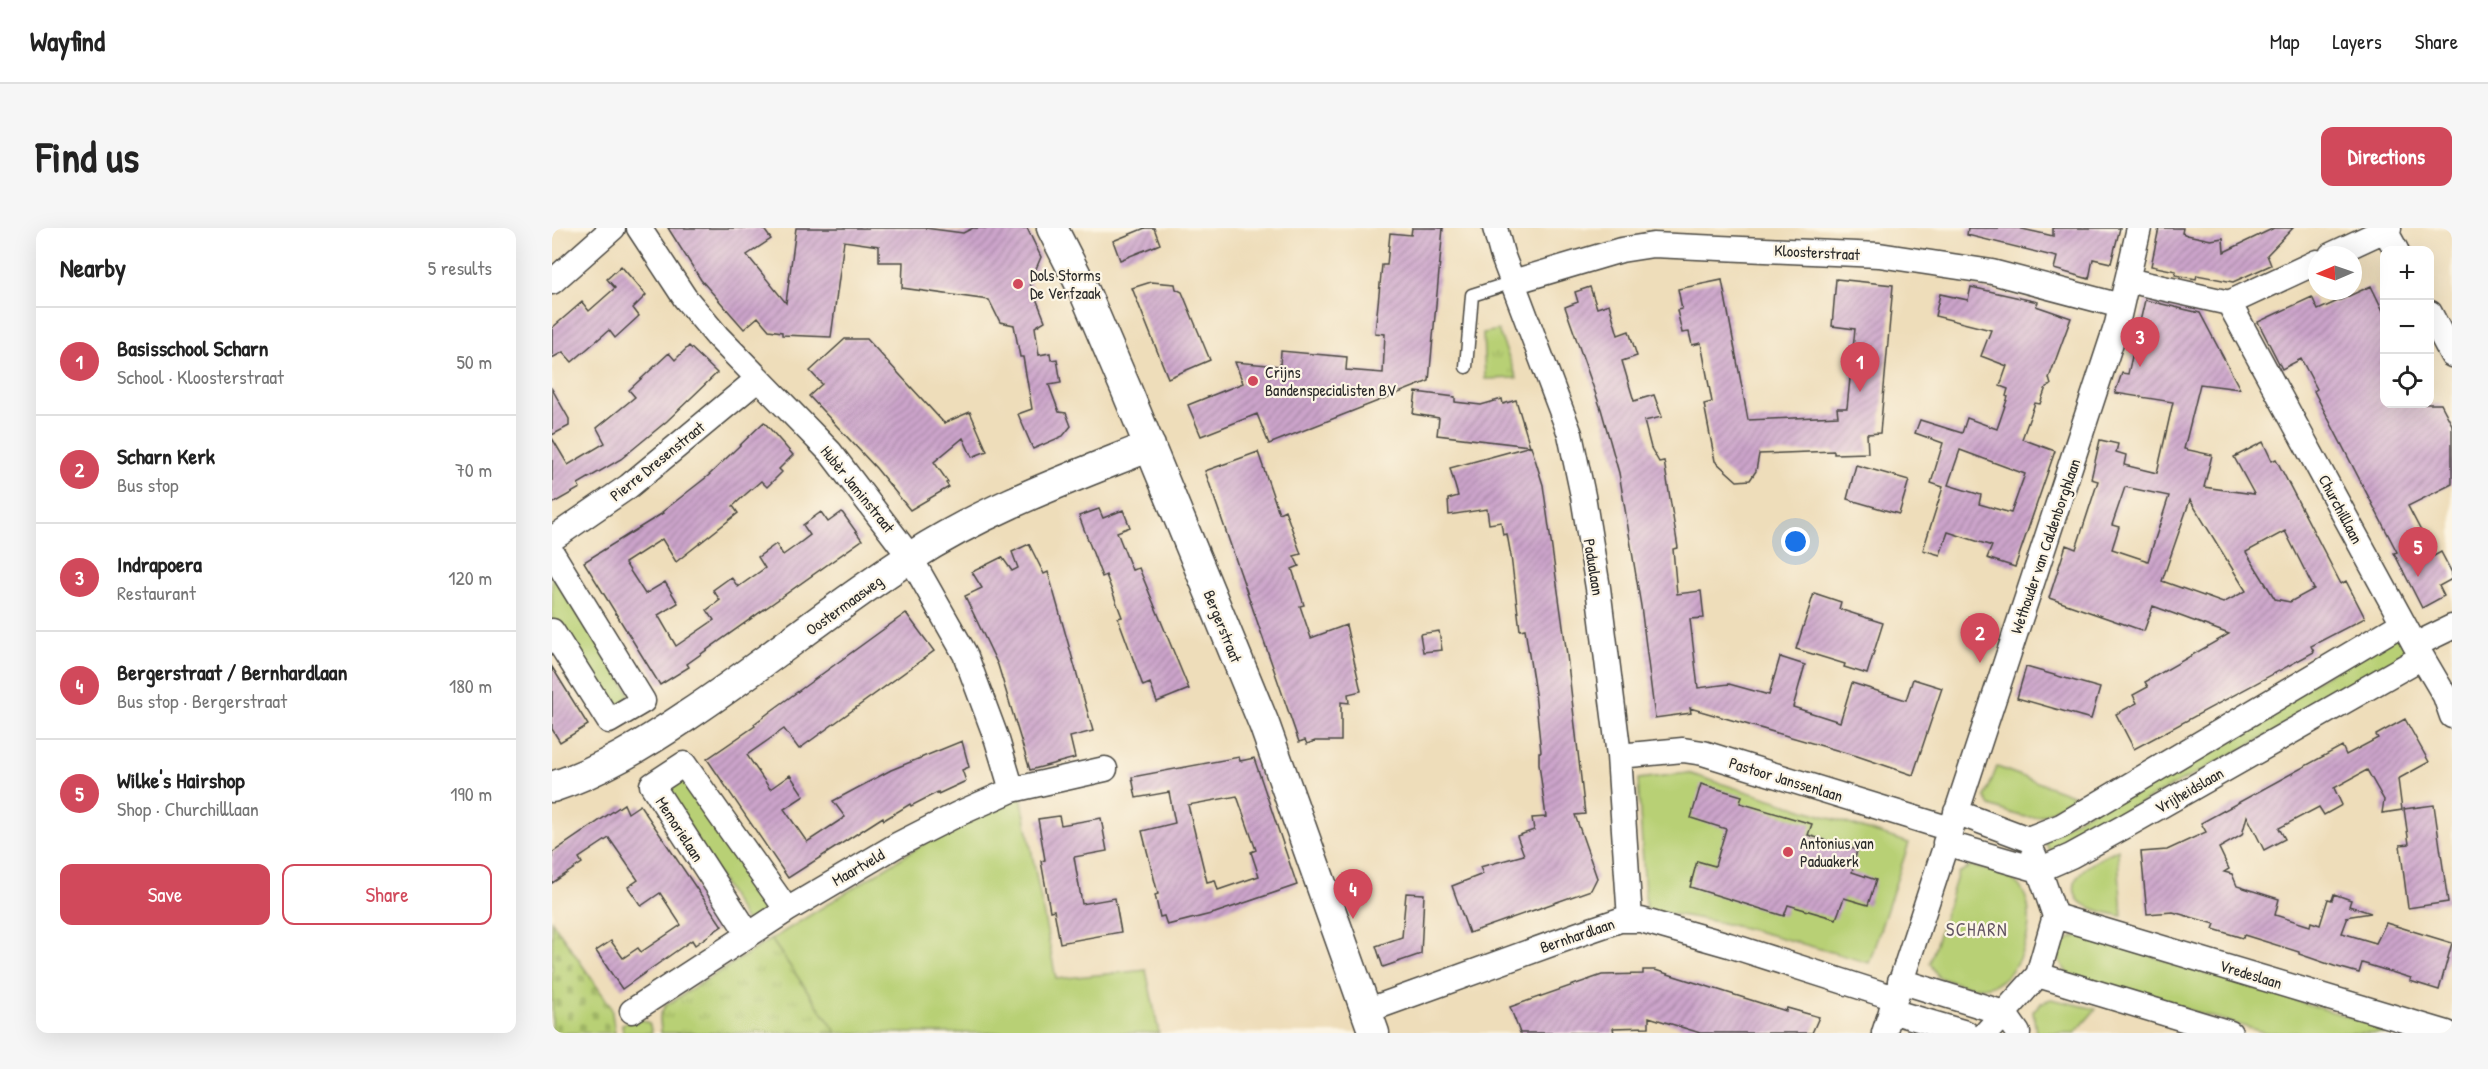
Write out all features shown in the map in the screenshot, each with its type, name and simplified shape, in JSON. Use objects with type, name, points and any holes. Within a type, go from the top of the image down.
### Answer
[{"type":"street","points":[[552,282],[612,228]]},
{"type":"street","name":"Hubèr Jaminstraat","points":[[639,228],[685,298],[758,379],[830,452],[910,557],[965,654],[997,740],[1012,790]]},
{"type":"street","name":"Bergerstraat","points":[[1052,228],[1085,293],[1263,724],[1370,1022]]},
{"type":"street","name":"Padualaan","points":[[1495,228],[1502,254],[1570,434],[1583,496],[1598,588],[1619,756],[1630,919]]},
{"type":"street","name":"Wethouder van Caldenborghlaan","points":[[1893,1006],[2067,479],[2121,306],[2139,228]]},
{"type":"street","points":[[2359,246],[2390,236]]},
{"type":"street","name":"Kloosterstraat","points":[[1513,282],[1621,250],[1665,245],[1880,255],[1992,272],[2121,306]]},
{"type":"street","points":[[2127,280],[2229,303],[2308,266]]},
{"type":"street","name":"Churchilllaan","points":[[2229,303],[2418,651],[2445,696],[2452,716]]},
{"type":"street","points":[[2434,321],[2452,355]]},
{"type":"street","name":"Pierre Dresenstraat","points":[[552,539],[629,486],[758,379]]},
{"type":"street","name":"Oostermaasweg","points":[[552,787],[591,772],[659,734],[714,698],[910,557],[992,511],[1150,446]]},
{"type":"street","points":[[552,553],[643,701],[609,721],[552,631]]},
{"type":"street","name":"Vrijheidslaan","points":[[2028,839],[2061,826],[2403,623]]},
{"type":"street","name":"Vrijheidslaan","points":[[2039,870],[2072,856],[2122,828],[2418,651],[2452,627]]},
{"type":"street","name":"Pastoor Janssenlaan","points":[[1619,756],[1683,750],[1703,753],[1950,828]]},
{"type":"street","name":"Memorielaan","points":[[749,935],[652,785],[665,775],[684,764],[787,910]]},
{"type":"street","name":"Maartveld","points":[[632,1011],[787,910],[897,845],[1012,790],[1105,770]]},
{"type":"street","points":[[1950,828],[2028,839],[2055,916],[2038,975],[1986,1033]]},
{"type":"street","points":[[1950,828],[2039,870]]},
{"type":"street","name":"Vredeslaan","points":[[2055,916],[2447,1033]]},
{"type":"street","name":"Bernhardlaan","points":[[1370,1022],[1579,934],[1630,919],[1651,922],[1729,945],[1893,1006]]},
{"type":"street","points":[[2038,975],[2230,1033]]},
{"type":"street","points":[[1893,1006],[2004,1013]]},
{"type":"street","points":[[1893,1006],[1966,1033]]},
{"type":"street","points":[[2004,1013],[2018,1033]]},
{"type":"lane","points":[[1466,367],[1472,295],[1513,282]]},
{"type":"green space","points":[[1498,330],[1517,378],[1485,379],[1483,333]]},
{"type":"green space","points":[[552,565],[630,694],[617,711],[552,621]]},
{"type":"green space","points":[[2401,632],[2415,657],[2050,851],[2043,839]]},
{"type":"green space","points":[[1997,767],[2075,796],[2051,811],[2034,817],[2017,815],[1990,806],[1985,797]]},
{"type":"green space","points":[[1688,773],[1909,843],[1869,963],[1731,925],[1646,911],[1638,779]]},
{"type":"green space","points":[[679,779],[691,783],[774,908],[748,925],[666,788]]},
{"type":"green space","points":[[1021,796],[1056,979],[1146,970],[1159,1033],[661,1033],[660,1016],[665,1006],[957,823]]},
{"type":"green space","points":[[2118,849],[2122,916],[2087,906],[2078,900],[2075,892],[2075,884],[2082,871],[2096,860]]},
{"type":"green space","points":[[1971,866],[1999,873],[2014,881],[2023,891],[2028,905],[2027,936],[2015,966],[2006,977],[1995,984],[1980,987],[1966,986],[1938,977],[1930,963],[1958,873]]},
{"type":"green space","points":[[552,921],[611,1007],[615,1033],[552,1033]]},
{"type":"green space","points":[[2083,935],[2401,1033],[2266,1033],[2069,974],[2060,961],[2060,949],[2068,940]]},
{"type":"green space","points":[[771,939],[837,1033],[661,1033],[660,1016],[665,1006]]},
{"type":"green space","points":[[2051,999],[2096,1009],[2075,1033],[2036,1033],[2033,1011],[2041,1003]]},
{"type":"green space","points":[[640,1019],[649,1023],[652,1033],[623,1033],[622,1024]]},
{"type":"building","points":[[668,228],[763,228],[771,239],[747,255],[786,303],[796,228],[925,228],[963,233],[973,228],[1027,228],[1041,257],[1030,283],[1045,321],[1035,327],[1039,355],[1050,353],[1051,360],[1057,359],[1061,383],[1049,385],[1059,412],[1066,413],[1071,426],[1063,436],[1033,449],[1018,414],[1032,409],[1023,357],[1020,357],[1014,325],[1000,322],[989,300],[902,288],[903,262],[879,262],[879,246],[844,241],[831,337],[782,335],[782,332],[769,330],[758,317],[744,329],[701,280]]},
{"type":"building","points":[[1145,228],[1154,228],[1160,244],[1120,260],[1113,241]]},
{"type":"building","points":[[1412,228],[1443,228],[1429,381],[1269,444],[1257,414],[1201,436],[1188,405],[1243,383],[1235,362],[1280,366],[1281,351],[1347,357],[1346,370],[1383,373],[1385,334],[1375,333],[1382,265],[1387,265],[1390,233],[1411,235]]},
{"type":"building","points":[[1968,228],[2018,228],[2053,236],[2053,228],[2120,228],[2111,263],[2093,259],[2089,279],[2054,269],[2057,257],[1967,235]]},
{"type":"building","points":[[2159,228],[2183,228],[2182,233],[2211,240],[2223,238],[2224,252],[2274,228],[2293,228],[2267,255],[2271,265],[2233,282],[2197,275],[2196,279],[2175,275],[2176,271],[2151,266]]},
{"type":"building","points":[[621,266],[646,295],[633,308],[639,316],[615,338],[609,330],[572,362],[563,352],[552,358],[552,328],[582,302],[589,311],[615,288],[607,279]]},
{"type":"building","points":[[1836,279],[1893,285],[1880,433],[1867,434],[1868,453],[1834,454],[1834,451],[1759,454],[1756,471],[1750,480],[1737,481],[1715,461],[1704,404],[1712,402],[1701,343],[1692,345],[1689,332],[1682,333],[1677,310],[1682,309],[1678,289],[1722,280],[1748,420],[1838,416],[1837,408],[1847,408],[1855,329],[1832,326]]},
{"type":"building","points":[[1151,282],[1175,284],[1176,289],[1182,292],[1210,360],[1168,378],[1132,288]]},
{"type":"building","points":[[2371,286],[2380,305],[2380,408],[2434,408],[2434,404],[2441,404],[2452,425],[2452,484],[2408,506],[2434,556],[2441,552],[2452,573],[2452,579],[2439,586],[2444,596],[2422,608],[2394,553],[2397,552],[2314,391],[2317,389],[2301,359],[2282,369],[2258,322],[2308,299],[2313,300],[2318,310],[2340,300],[2362,300],[2362,290]]},
{"type":"building","points":[[1590,287],[1597,308],[1609,304],[1618,335],[1629,331],[1637,356],[1622,361],[1634,401],[1654,395],[1662,417],[1644,421],[1651,448],[1659,462],[1664,461],[1678,548],[1673,549],[1677,594],[1701,591],[1704,618],[1690,619],[1698,688],[1729,684],[1769,695],[1780,657],[1805,665],[1793,707],[1840,722],[1852,683],[1906,700],[1913,679],[1942,688],[1913,775],[1857,756],[1690,708],[1691,713],[1655,718],[1641,606],[1619,473],[1601,409],[1565,307],[1578,302],[1575,292]]},
{"type":"building","points":[[1971,287],[2038,302],[2036,306],[2071,318],[2049,378],[2051,385],[2046,387],[2040,404],[2035,403],[2022,439],[2055,451],[2015,567],[1987,558],[1992,546],[1948,532],[1940,555],[1923,550],[1943,487],[1931,483],[1943,443],[1915,433],[1920,420],[1962,433],[1967,418],[1997,429],[2008,397],[2006,396],[2008,389],[2000,386],[2007,366],[1981,356],[1991,330],[1935,316],[1940,294],[1968,300]],"holes":[[[1960,450],[2025,474],[2011,513],[1979,504],[1981,495],[1948,485]]]},
{"type":"building","points":[[2145,300],[2200,313],[2240,389],[2200,384],[2184,449],[2212,455],[2204,487],[2254,494],[2234,457],[2263,442],[2272,461],[2276,459],[2341,584],[2346,581],[2365,618],[2311,646],[2314,652],[2134,749],[2116,714],[2137,703],[2133,695],[2148,687],[2145,682],[2229,634],[2153,606],[2144,631],[2049,598],[2066,545],[2076,549],[2098,481],[2091,479],[2100,440],[2118,444],[2116,452],[2126,455],[2124,465],[2157,473],[2173,402],[2115,393],[2122,373],[2128,374]],"holes":[[[2125,487],[2169,496],[2148,561],[2112,549],[2119,527],[2112,525]],[[2190,500],[2246,591],[2223,603],[2162,581]],[[2285,531],[2314,589],[2290,602],[2275,599],[2246,552]]]},
{"type":"building","points":[[845,339],[867,339],[944,423],[970,412],[987,451],[972,457],[963,438],[934,462],[949,487],[910,510],[876,468],[809,396],[822,384],[810,371]]},
{"type":"building","points":[[689,346],[717,373],[667,421],[621,459],[578,484],[580,488],[552,504],[552,438],[568,465],[605,443],[597,428],[635,397],[629,390],[669,353],[675,360]]},
{"type":"building","points":[[552,389],[569,419],[569,426],[552,435]]},
{"type":"building","points":[[1416,392],[1455,397],[1455,402],[1481,405],[1502,399],[1503,404],[1516,400],[1530,446],[1437,435],[1439,418],[1413,414]]},
{"type":"building","points":[[764,422],[793,455],[779,469],[782,472],[767,487],[761,481],[733,506],[738,513],[676,562],[662,539],[625,563],[645,594],[665,582],[678,603],[658,615],[676,646],[714,620],[707,610],[720,600],[713,590],[731,577],[738,587],[765,568],[758,557],[776,544],[783,555],[797,545],[810,535],[803,525],[821,512],[828,522],[842,512],[862,540],[687,664],[689,667],[660,685],[584,562],[663,513],[708,476]]},
{"type":"building","points":[[1531,446],[1543,485],[1567,655],[1585,814],[1575,815],[1597,878],[1591,890],[1469,933],[1452,886],[1483,874],[1480,867],[1524,855],[1517,836],[1534,830],[1532,818],[1546,817],[1539,764],[1539,752],[1541,752],[1535,693],[1525,629],[1520,630],[1507,534],[1503,535],[1501,522],[1489,524],[1487,509],[1449,515],[1448,499],[1458,496],[1450,468]]},
{"type":"building","points":[[1258,452],[1279,513],[1285,510],[1301,554],[1294,556],[1299,566],[1292,569],[1304,605],[1300,606],[1311,638],[1346,625],[1361,691],[1348,694],[1349,703],[1341,702],[1341,741],[1315,741],[1307,744],[1305,740],[1299,742],[1205,471]]},
{"type":"building","points":[[1856,465],[1909,480],[1899,514],[1847,499]]},
{"type":"building","points":[[1099,509],[1103,518],[1123,510],[1130,527],[1117,532],[1132,570],[1139,568],[1189,689],[1157,702],[1150,683],[1143,686],[1118,618],[1122,617],[1106,575],[1102,577],[1079,516]]},
{"type":"building","points":[[1029,544],[1044,574],[1048,572],[1093,731],[1070,737],[1075,758],[1030,770],[998,665],[965,596],[982,588],[972,572],[1002,557],[1012,571],[1018,568],[1012,552]]},
{"type":"building","points":[[1814,593],[1841,602],[1839,609],[1883,623],[1867,674],[1844,667],[1845,664],[1796,649]]},
{"type":"building","points":[[906,613],[934,651],[799,749],[784,729],[747,755],[770,789],[790,775],[804,796],[784,809],[807,842],[845,817],[833,801],[891,770],[962,741],[969,767],[962,770],[966,781],[911,806],[910,804],[884,820],[883,817],[788,878],[707,759]]},
{"type":"building","points":[[1439,631],[1442,650],[1423,652],[1420,634]]},
{"type":"building","points":[[552,667],[588,725],[560,742],[552,729]]},
{"type":"building","points":[[2026,667],[2100,688],[2091,719],[2017,698]]},
{"type":"building","points":[[2405,719],[2429,762],[2398,779],[2402,810],[2382,813],[2384,800],[2367,770],[2334,788],[2342,805],[2324,815],[2319,807],[2279,828],[2285,839],[2264,850],[2247,816],[2242,835],[2219,848],[2229,869],[2224,872],[2232,874],[2237,886],[2279,899],[2275,915],[2310,926],[2311,922],[2320,925],[2328,899],[2332,900],[2334,894],[2351,900],[2349,906],[2371,913],[2345,917],[2348,917],[2342,933],[2376,943],[2386,923],[2452,943],[2439,990],[2410,981],[2411,978],[2362,963],[2359,973],[2334,966],[2299,954],[2299,952],[2244,935],[2243,938],[2213,929],[2215,924],[2173,912],[2147,914],[2141,852],[2167,850],[2206,832],[2201,823],[2342,746],[2346,755],[2378,738],[2376,735]]},
{"type":"building","points":[[1239,757],[1240,761],[1254,758],[1297,885],[1215,913],[1167,925],[1164,916],[1160,917],[1155,895],[1158,894],[1142,831],[1175,823],[1169,792],[1136,798],[1132,777]],"holes":[[[1237,796],[1256,850],[1251,852],[1259,876],[1218,890],[1215,880],[1207,882],[1188,805]]]},
{"type":"building","name":"Antonius van Paduakerk","points":[[1701,784],[1742,796],[1740,803],[1812,824],[1808,835],[1857,850],[1852,872],[1876,880],[1868,905],[1844,898],[1836,919],[1788,905],[1784,916],[1690,887],[1697,861],[1715,866],[1726,829],[1691,818]]},
{"type":"building","points":[[624,804],[628,813],[640,805],[722,926],[695,945],[692,940],[622,989],[596,951],[611,941],[623,958],[638,948],[641,952],[681,925],[660,893],[641,906],[628,887],[638,880],[609,838],[579,858],[582,863],[552,883],[552,853]]},
{"type":"building","points":[[2434,805],[2448,902],[2408,908],[2400,845],[2409,844],[2404,809]]},
{"type":"building","points":[[1059,816],[1061,825],[1101,818],[1107,851],[1074,857],[1082,904],[1115,898],[1121,932],[1060,943],[1054,910],[1050,911],[1041,861],[1045,860],[1038,819]]},
{"type":"building","points":[[1406,893],[1424,894],[1421,954],[1383,967],[1376,946],[1402,937]]},
{"type":"building","points":[[1643,970],[1655,970],[1786,1011],[1787,1008],[1819,1017],[1812,1033],[1700,1033],[1649,1017],[1649,1027],[1613,1028],[1614,1033],[1520,1033],[1510,1007],[1602,975],[1643,974]]},
{"type":"place","name":"Dols Storms De Verfzaak","points":[[1018,284]]},
{"type":"place","name":"Indrapoera","points":[[2140,367]]},
{"type":"place","name":"Crijns Bandenspecialisten BV","points":[[1253,381]]},
{"type":"place","name":"Basisschool Scharn","points":[[1860,392]]},
{"type":"place","name":"Wilke's Hairshop","points":[[2418,577]]},
{"type":"place","name":"Scharn Kerk","points":[[1980,663]]},
{"type":"place","name":"Antonius van Paduakerk","points":[[1788,852]]},
{"type":"place","name":"Bergerstraat / Bernhardlaan","points":[[1353,919]]},
{"type":"district","name":"SCHARN","points":[[1977,929]]}]
